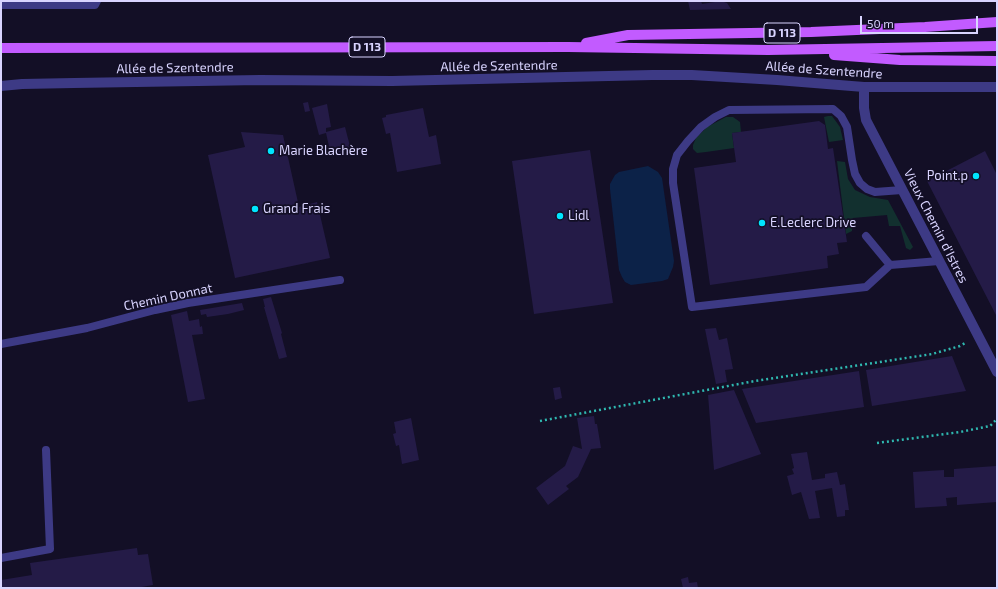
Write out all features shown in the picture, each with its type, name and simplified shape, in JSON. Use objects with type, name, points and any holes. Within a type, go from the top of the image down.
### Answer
[{"type":"main road","name":"D 113","points":[[568,47],[628,35],[811,32],[997,22]]},
{"type":"main road","name":"D 113","points":[[1,48],[568,47],[768,50],[997,46]]},
{"type":"main road","points":[[768,50],[900,60],[997,61]]},
{"type":"street","name":"Allée de Szentendre","points":[[1,86],[29,84],[252,80],[392,81],[692,75],[864,87],[997,87]]},
{"type":"street","name":"Vieux Chemin d'Istres","points":[[864,87],[864,108],[866,120],[997,372]]},
{"type":"lane","points":[[1,5],[95,6],[97,1]]},
{"type":"lane","points":[[902,190],[875,192],[860,183],[855,174],[847,126],[842,116],[833,109],[729,110],[715,117],[696,132],[688,141],[677,155],[673,168],[673,183],[692,307],[866,287],[890,265],[939,261]]},
{"type":"lane","points":[[866,236],[890,265]]},
{"type":"lane","name":"Chemin Donnat","points":[[1,344],[87,328],[188,303],[340,280]]},
{"type":"lane","points":[[1,558],[50,549],[46,450]]},
{"type":"path","points":[[540,421],[747,382],[932,354],[960,346],[978,336]]},
{"type":"path","points":[[877,443],[960,432],[990,426],[997,419]]},
{"type":"green space","points":[[832,116],[840,127],[843,140],[829,142],[824,117]]},
{"type":"green space","points":[[726,117],[733,117],[740,122],[741,132],[732,133],[734,148],[697,153],[693,149],[696,138],[707,127]]},
{"type":"green space","points":[[837,161],[845,162],[848,179],[855,190],[870,197],[888,200],[913,247],[910,250],[906,248],[900,226],[889,226],[887,215],[853,218],[852,231],[846,234]]},
{"type":"water","points":[[648,166],[658,172],[662,178],[674,261],[668,279],[631,285],[625,282],[619,270],[610,184],[615,175],[619,172]]},
{"type":"building","points":[[688,1],[701,1],[702,4],[721,1],[727,3],[731,9],[690,10]]},
{"type":"building","points":[[308,102],[310,111],[305,112],[303,103]]},
{"type":"building","points":[[327,104],[331,127],[326,128],[326,132],[345,127],[351,150],[331,155],[326,133],[319,135],[312,108]]},
{"type":"building","points":[[423,108],[429,137],[436,135],[441,164],[397,172],[390,133],[386,134],[382,118],[386,117],[386,115]]},
{"type":"building","points":[[819,121],[825,125],[828,149],[833,148],[847,242],[837,243],[839,254],[827,256],[828,268],[710,285],[694,168],[736,162],[732,133]]},
{"type":"building","points":[[241,132],[283,135],[299,207],[317,202],[330,258],[235,278],[208,155],[245,147]]},
{"type":"building","points":[[590,150],[613,303],[534,314],[512,161]]},
{"type":"building","points":[[985,151],[997,175],[997,317],[927,181]]},
{"type":"building","points":[[271,297],[282,333],[287,357],[279,359],[264,307],[263,299]]},
{"type":"building","points":[[242,303],[244,310],[207,317],[206,314],[201,315],[200,310]]},
{"type":"building","points":[[187,311],[189,321],[199,319],[200,327],[202,326],[203,334],[192,335],[205,399],[188,402],[171,315]]},
{"type":"building","points":[[716,328],[719,340],[727,338],[733,369],[725,370],[727,382],[716,384],[705,329]]},
{"type":"building","points":[[952,356],[966,391],[872,406],[866,370]]},
{"type":"building","points":[[859,371],[864,407],[756,423],[742,389]]},
{"type":"building","points":[[560,387],[562,398],[555,400],[553,388]]},
{"type":"building","points":[[734,390],[761,454],[714,470],[708,395]]},
{"type":"building","points":[[594,416],[595,424],[597,424],[601,448],[591,449],[578,477],[566,486],[569,489],[548,505],[536,488],[565,466],[573,446],[582,449],[577,418]]},
{"type":"building","points":[[411,418],[419,460],[402,464],[399,445],[396,446],[393,434],[396,433],[394,422]]},
{"type":"building","points":[[807,452],[812,480],[825,478],[825,474],[837,472],[840,485],[845,484],[849,510],[845,510],[845,516],[837,517],[832,488],[815,491],[820,518],[809,519],[801,492],[792,495],[787,476],[794,474],[792,469],[794,468],[791,454]]},
{"type":"building","points":[[996,466],[997,502],[957,505],[957,497],[946,498],[947,506],[915,508],[913,472],[944,470],[944,477],[954,477],[954,469]]},
{"type":"building","points":[[137,548],[138,555],[148,554],[153,585],[136,588],[1,588],[1,580],[32,575],[30,563]]},
{"type":"building","points":[[688,577],[689,583],[697,582],[698,588],[683,588],[681,579]]},
{"type":"place","name":"Marie Blachère","points":[[271,151]]},
{"type":"place","name":"Point.p","points":[[976,176]]},
{"type":"place","name":"Grand Frais","points":[[255,209]]},
{"type":"place","name":"Lidl","points":[[560,216]]},
{"type":"place","name":"E.Leclerc Drive","points":[[762,223]]}]
